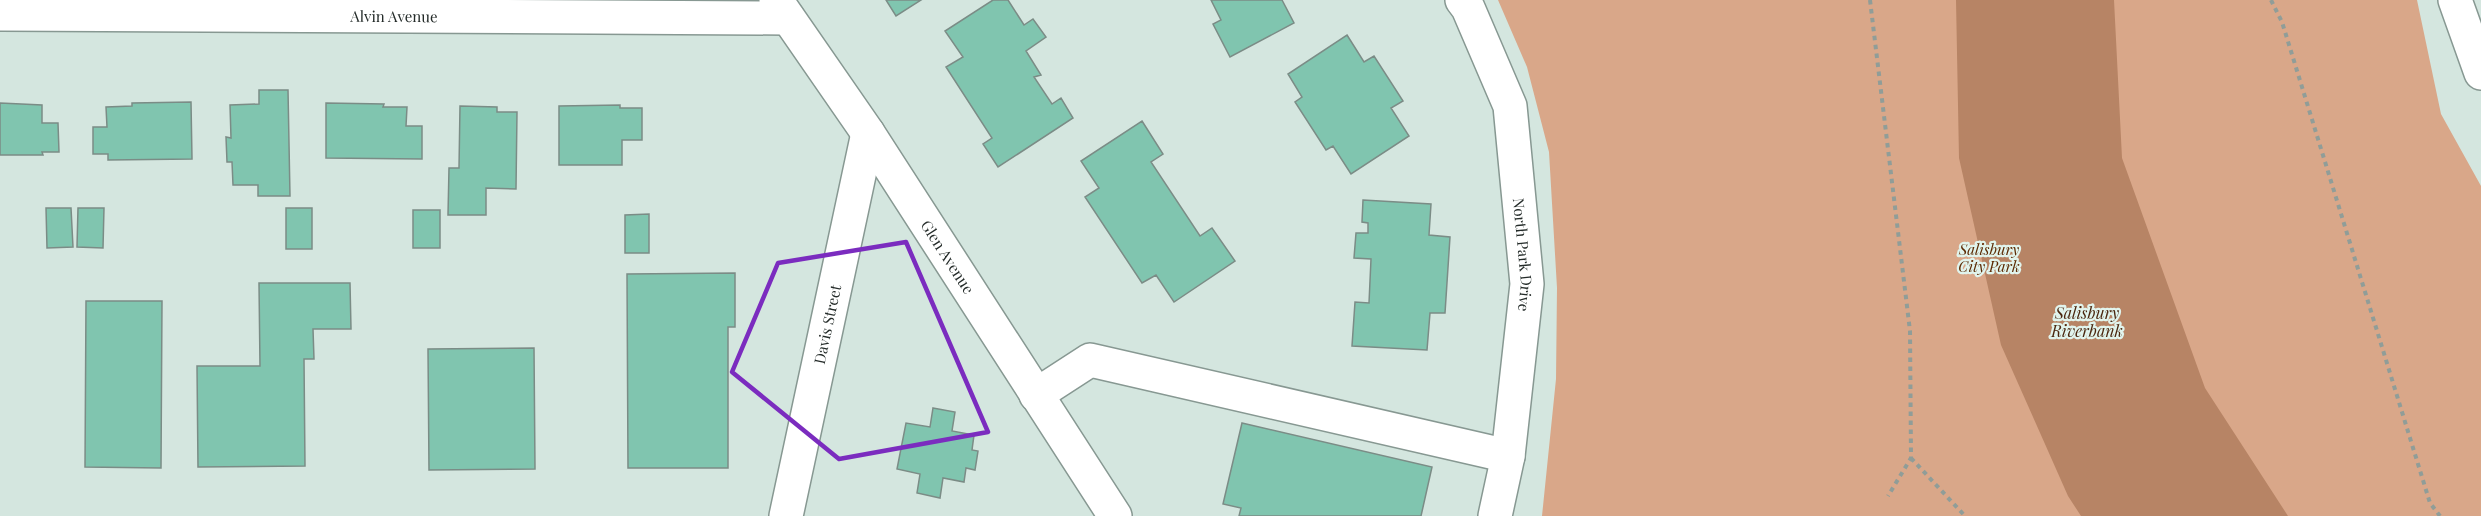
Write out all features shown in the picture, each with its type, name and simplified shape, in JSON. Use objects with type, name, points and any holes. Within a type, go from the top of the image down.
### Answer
[{"type":"street","name":"North Park Drive","points":[[1462,0],[1468,8],[1510,106],[1527,284],[1508,456],[1495,516]]},
{"type":"street","points":[[2455,0],[2481,73]]},
{"type":"street","name":"Alvin Avenue","points":[[0,14],[782,9]]},
{"type":"street","name":"Glen Avenue","points":[[782,9],[868,133],[1115,516]]},
{"type":"street","name":"Davis Street","points":[[786,516],[868,133]]},
{"type":"street","points":[[1036,395],[1090,360],[1508,456]]},
{"type":"path","points":[[1870,0],[1910,331],[1911,458],[1888,496]]},
{"type":"path","points":[[2271,0],[2282,22],[2430,503],[2440,516]]},
{"type":"path","points":[[1911,458],[1965,516]]},
{"type":"highlighted area","points":[[906,242],[988,432],[839,459],[732,372],[778,263]]},
{"type":"green space","name":"Salisbury City Park","points":[[1498,0],[2417,0],[2441,114],[2481,186],[2481,516],[1542,516],[1556,379],[1557,288],[1549,152],[1527,67]]},
{"type":"water","name":"Salisbury Riverbank","points":[[1956,0],[2114,0],[2122,158],[2205,388],[2288,516],[2081,516],[2068,496],[2001,345],[1959,158]]},
{"type":"building","points":[[886,0],[921,0],[896,16]]},
{"type":"building","points":[[993,0],[1008,0],[1024,25],[1033,19],[1046,37],[1026,51],[1041,75],[1034,77],[1052,104],[1061,98],[1073,118],[998,167],[983,144],[992,138],[946,67],[963,57],[945,31]]},
{"type":"building","points":[[1211,0],[1282,0],[1294,23],[1230,57],[1213,24],[1221,20]]},
{"type":"building","points":[[1347,35],[1364,62],[1374,56],[1403,101],[1391,108],[1409,136],[1351,174],[1333,146],[1326,150],[1295,102],[1302,97],[1288,74]]},
{"type":"building","points":[[259,90],[288,90],[290,196],[258,196],[258,185],[233,185],[232,162],[227,162],[226,137],[231,138],[230,105],[259,104]]},
{"type":"building","points":[[191,102],[192,159],[108,160],[108,154],[93,154],[93,127],[107,127],[106,107],[132,106],[132,103]]},
{"type":"building","points":[[0,103],[42,105],[42,123],[58,123],[59,152],[42,152],[43,155],[0,155]]},
{"type":"building","points":[[326,103],[384,104],[383,107],[407,107],[406,126],[422,126],[422,159],[326,158]]},
{"type":"building","points":[[620,105],[620,108],[642,108],[642,140],[622,140],[622,165],[559,165],[559,106]]},
{"type":"building","points":[[460,106],[497,107],[497,112],[517,112],[516,189],[486,188],[486,215],[448,215],[449,168],[459,168]]},
{"type":"building","points":[[1142,121],[1163,154],[1151,162],[1200,236],[1212,228],[1235,261],[1174,302],[1156,275],[1142,283],[1085,197],[1099,188],[1081,161]]},
{"type":"building","points":[[1363,200],[1431,204],[1429,235],[1450,237],[1445,313],[1430,313],[1427,350],[1352,346],[1355,302],[1369,303],[1371,259],[1354,258],[1356,233],[1368,233],[1368,223],[1362,222]]},
{"type":"building","points":[[46,208],[71,208],[73,247],[47,248]]},
{"type":"building","points":[[78,208],[104,208],[103,248],[77,247]]},
{"type":"building","points":[[286,208],[312,208],[312,249],[286,249]]},
{"type":"building","points":[[413,210],[440,210],[440,248],[413,248]]},
{"type":"building","points":[[649,214],[649,253],[625,253],[625,215]]},
{"type":"building","points":[[735,273],[735,327],[728,327],[728,468],[628,468],[627,274]]},
{"type":"building","points":[[259,283],[350,283],[351,329],[313,329],[314,359],[304,359],[305,466],[198,467],[197,366],[260,366]]},
{"type":"building","points":[[86,301],[162,301],[161,468],[85,467]]},
{"type":"building","points":[[534,348],[535,469],[429,470],[428,349]]},
{"type":"building","points":[[933,408],[955,412],[952,431],[974,435],[972,450],[978,451],[975,470],[966,468],[964,482],[943,478],[940,498],[917,493],[920,474],[897,469],[906,423],[930,427]]},
{"type":"building","points":[[1242,423],[1432,467],[1421,516],[1239,516],[1241,508],[1223,504]]}]
